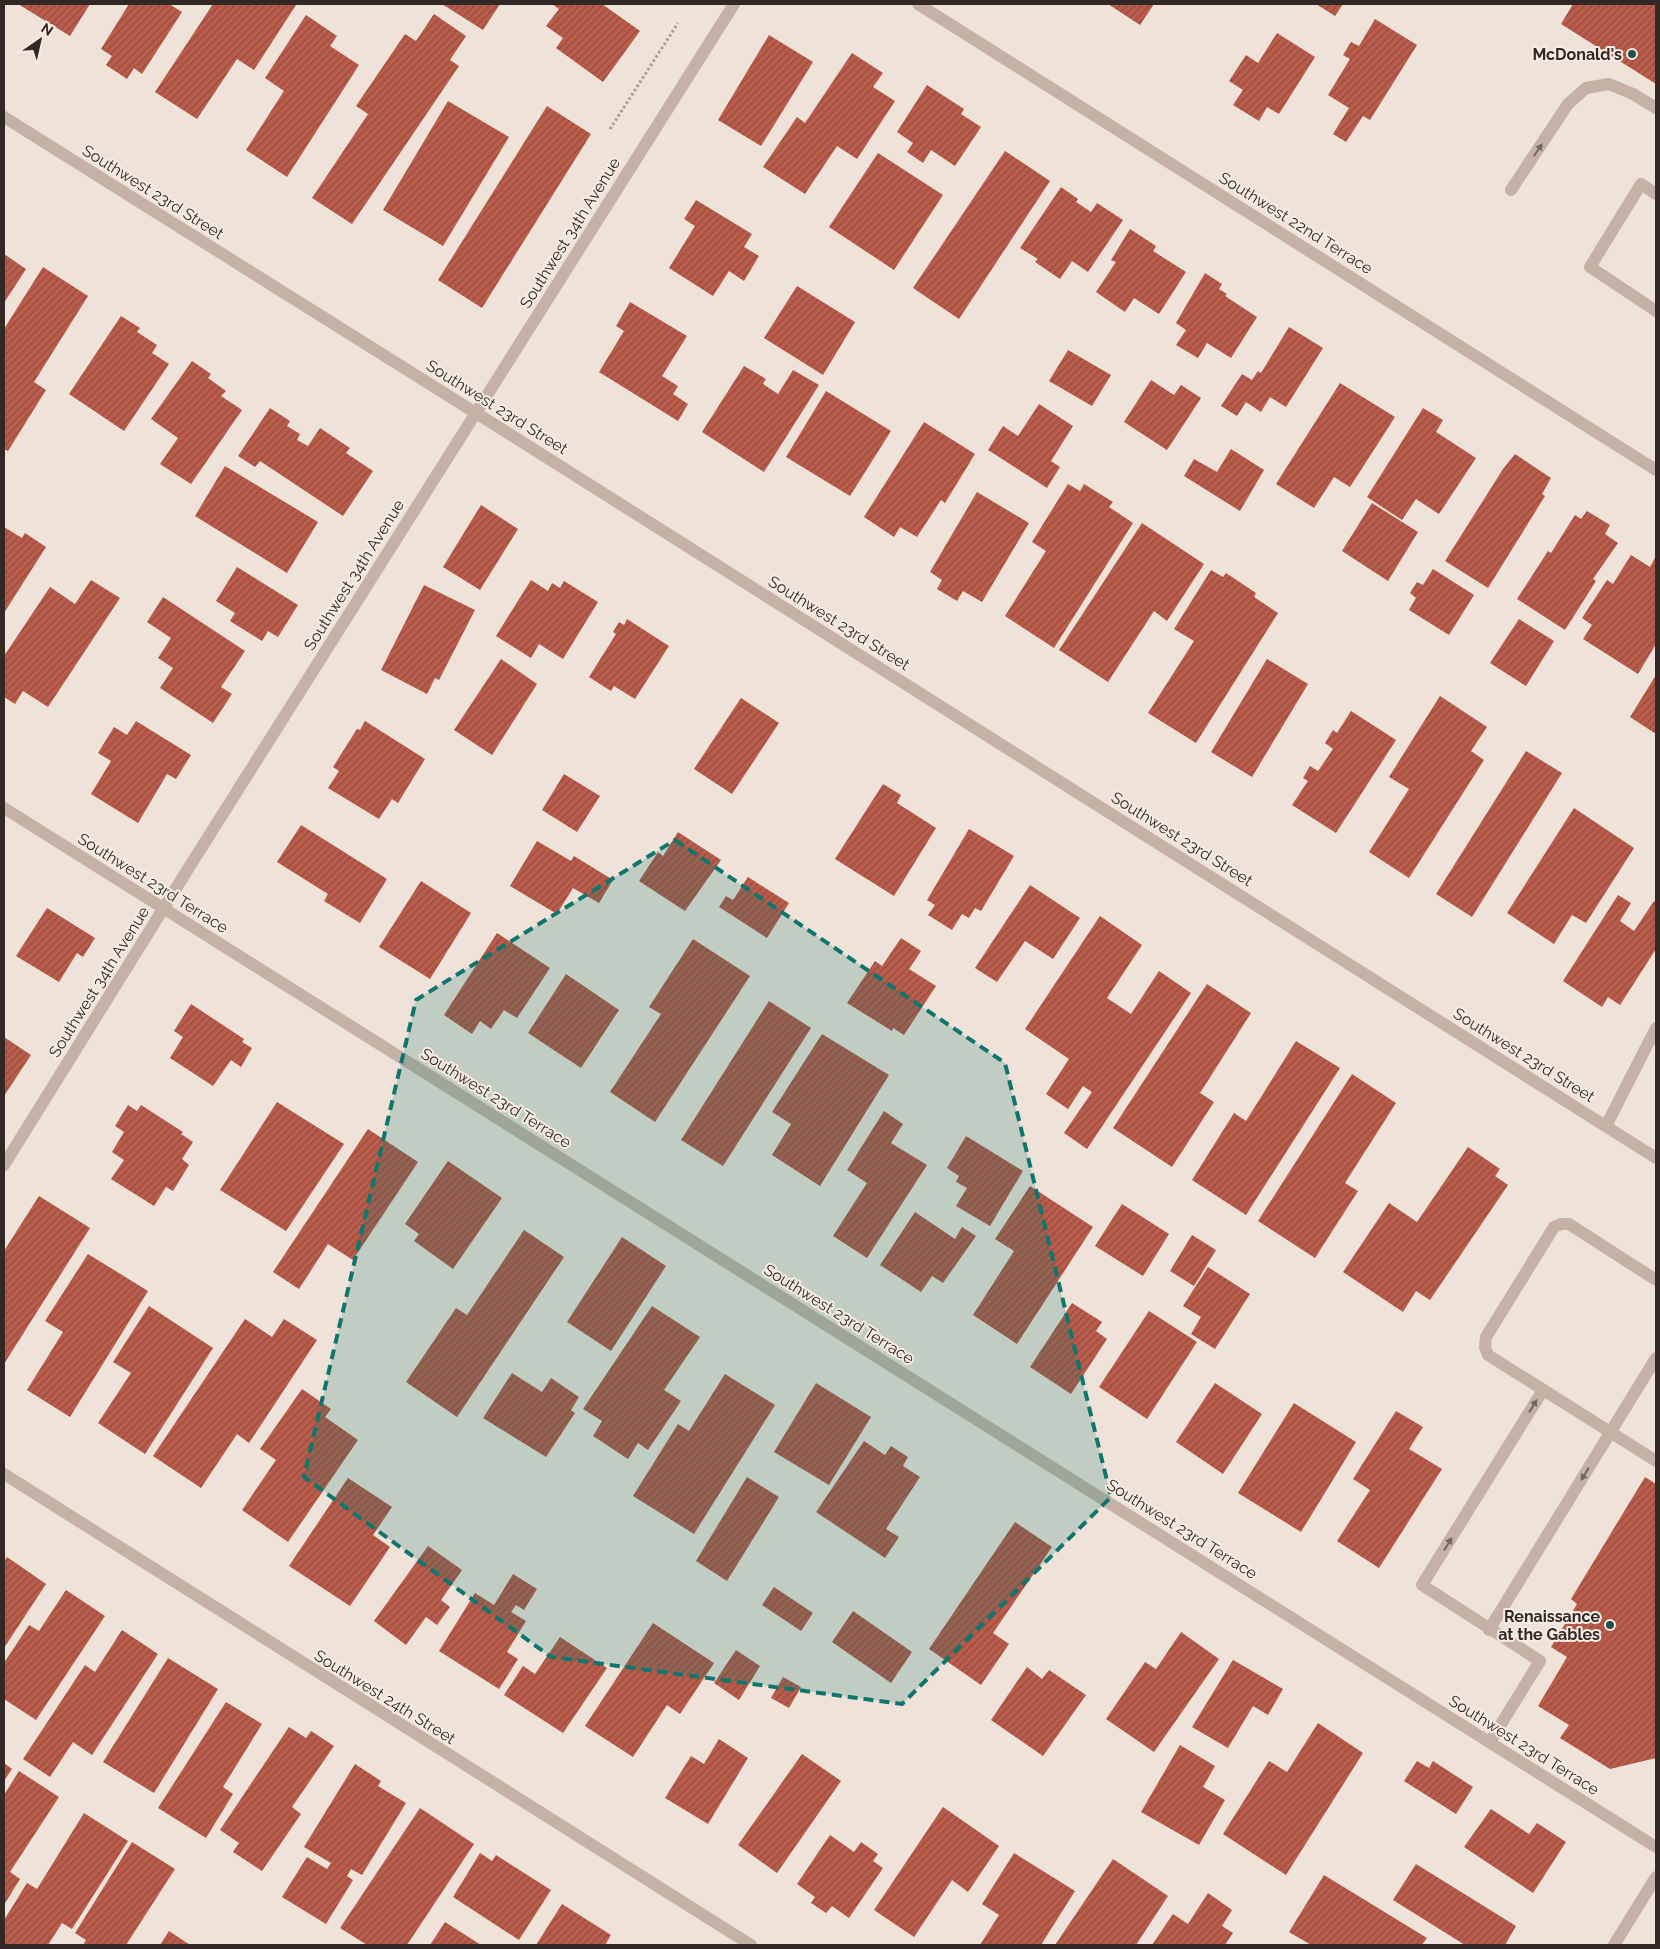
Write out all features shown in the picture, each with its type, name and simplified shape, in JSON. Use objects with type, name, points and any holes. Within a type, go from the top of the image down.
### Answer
[{"type":"street","name":"Southwest 34th Avenue","points":[[4,1165],[163,909],[734,4]]},
{"type":"street","name":"Southwest 22nd Terrace","points":[[918,4],[1656,470]]},
{"type":"street","points":[[1510,190],[1568,104],[1586,88],[1609,84],[1634,94],[1656,108]]},
{"type":"street","name":"Southwest 23rd Street","points":[[4,117],[1656,1158]]},
{"type":"street","points":[[1656,194],[1641,184],[1590,267],[1656,311]]},
{"type":"street","name":"Southwest 23rd Terrace","points":[[4,808],[1656,1847]]},
{"type":"street","points":[[1606,1126],[1656,1028]]},
{"type":"street","points":[[1656,1280],[1569,1224],[1561,1224],[1554,1227],[1486,1336],[1485,1346],[1488,1355],[1656,1461]]},
{"type":"street","points":[[1489,1630],[1656,1358]]},
{"type":"street","points":[[1490,1742],[1540,1661],[1489,1630],[1422,1585],[1543,1390]]},
{"type":"street","name":"Southwest 24th Street","points":[[4,1474],[750,1945]]},
{"type":"street","points":[[1614,1945],[1656,1877]]},
{"type":"path","points":[[610,128],[678,23]]},
{"type":"highlighted area","points":[[675,840],[1005,1063],[1111,1497],[902,1704],[551,1657],[304,1477],[416,1000]]},
{"type":"building","points":[[18,4],[90,4],[70,36]]},
{"type":"building","points":[[129,4],[169,4],[182,12],[142,74],[134,68],[127,79],[106,65],[112,56],[101,49]]},
{"type":"building","points":[[213,4],[296,5],[254,70],[237,59],[197,119],[155,92]]},
{"type":"building","points":[[442,4],[500,4],[483,30]]},
{"type":"building","points":[[552,4],[602,4],[640,31],[603,82],[556,48],[563,38],[546,26],[559,9]]},
{"type":"building","points":[[1108,4],[1154,4],[1140,25]]},
{"type":"building","points":[[1316,4],[1343,4],[1335,16]]},
{"type":"building","name":"McDonald's","points":[[1573,4],[1656,4],[1656,84],[1561,24]]},
{"type":"building","points":[[434,14],[466,36],[450,60],[459,66],[352,224],[312,198],[368,114],[356,106],[405,34],[416,41]]},
{"type":"building","points":[[306,15],[337,36],[330,46],[359,65],[287,177],[246,150],[284,91],[265,78]]},
{"type":"building","points":[[1375,19],[1417,45],[1370,120],[1363,116],[1346,142],[1333,134],[1349,108],[1328,95],[1350,59],[1343,55],[1351,42],[1359,46]]},
{"type":"building","points":[[1277,33],[1315,57],[1279,114],[1267,107],[1259,121],[1233,105],[1243,90],[1229,81],[1246,55],[1258,63]]},
{"type":"building","points":[[769,35],[813,62],[761,146],[718,120]]},
{"type":"building","points":[[852,53],[883,73],[873,87],[895,101],[857,159],[837,146],[805,194],[763,167],[797,117],[805,123]]},
{"type":"building","points":[[927,85],[964,109],[961,114],[981,127],[955,166],[931,150],[923,163],[907,152],[913,143],[897,132]]},
{"type":"building","points":[[448,101],[509,137],[443,246],[383,210]]},
{"type":"building","points":[[547,106],[591,134],[482,308],[438,280]]},
{"type":"building","points":[[1005,151],[1050,181],[959,319],[913,288]]},
{"type":"building","points":[[878,153],[943,195],[894,270],[829,227]]},
{"type":"building","points":[[1061,187],[1078,199],[1076,202],[1091,212],[1097,203],[1123,220],[1088,272],[1072,261],[1060,279],[1035,262],[1038,259],[1020,248]]},
{"type":"building","points":[[696,200],[752,234],[744,247],[759,256],[744,281],[729,271],[713,296],[669,268],[695,226],[684,219]]},
{"type":"building","points":[[1130,229],[1156,246],[1153,251],[1186,272],[1159,314],[1134,298],[1125,312],[1096,292],[1116,262],[1111,260]]},
{"type":"building","points":[[4,254],[26,269],[4,303]]},
{"type":"building","points":[[43,267],[88,296],[34,382],[46,390],[8,451],[4,449],[4,329]]},
{"type":"building","points":[[1205,273],[1222,284],[1219,289],[1227,294],[1225,296],[1257,317],[1231,358],[1207,343],[1198,358],[1176,345],[1186,330],[1176,323]]},
{"type":"building","points":[[797,286],[855,322],[823,375],[764,338]]},
{"type":"building","points":[[630,302],[687,336],[662,376],[678,386],[673,394],[688,404],[678,421],[599,372],[624,331],[616,326]]},
{"type":"building","points":[[121,316],[140,328],[137,332],[157,345],[152,353],[169,364],[124,431],[69,394]]},
{"type":"building","points":[[1289,327],[1323,348],[1286,407],[1270,397],[1261,412],[1246,402],[1237,416],[1221,406],[1242,374],[1252,380],[1258,371],[1261,373]]},
{"type":"building","points":[[1068,350],[1111,375],[1092,406],[1049,381]]},
{"type":"building","points":[[192,361],[211,374],[208,378],[226,391],[221,396],[242,410],[191,484],[160,464],[178,438],[151,419]]},
{"type":"building","points":[[744,366],[766,379],[763,384],[778,394],[793,370],[819,385],[764,472],[702,432]]},
{"type":"building","points":[[1151,380],[1174,395],[1181,385],[1201,398],[1167,450],[1124,422]]},
{"type":"building","points":[[1340,383],[1395,417],[1350,487],[1334,477],[1314,508],[1276,484]]},
{"type":"building","points":[[826,391],[891,431],[850,496],[786,457]]},
{"type":"building","points":[[1039,404],[1073,426],[1051,461],[1060,467],[1047,488],[988,450],[1003,426],[1018,436]]},
{"type":"building","points":[[270,408],[290,421],[287,426],[300,434],[297,440],[308,446],[320,428],[350,448],[346,453],[373,471],[343,516],[260,461],[255,467],[238,456]]},
{"type":"building","points":[[1423,408],[1443,420],[1436,432],[1476,458],[1439,514],[1416,499],[1402,520],[1367,497]]},
{"type":"building","points":[[924,422],[975,454],[945,503],[941,500],[917,537],[900,527],[894,537],[864,517]]},
{"type":"building","points":[[1231,449],[1264,470],[1240,511],[1184,476],[1194,459],[1217,472]]},
{"type":"building","points":[[1515,454],[1551,478],[1542,494],[1545,496],[1488,588],[1445,561],[1503,469]]},
{"type":"building","points":[[225,466],[318,522],[287,573],[195,516]]},
{"type":"building","points":[[1068,484],[1080,491],[1084,484],[1113,502],[1109,507],[1133,523],[1054,648],[1005,616],[1046,551],[1032,542]]},
{"type":"building","points":[[977,492],[1029,523],[982,602],[963,591],[957,601],[937,589],[942,580],[930,572]]},
{"type":"building","points":[[1372,503],[1418,532],[1388,581],[1342,551]]},
{"type":"building","points":[[481,505],[518,529],[480,590],[443,567]]},
{"type":"building","points":[[1587,511],[1610,525],[1605,534],[1618,543],[1593,579],[1596,581],[1565,630],[1517,599],[1548,551],[1551,553],[1575,515],[1581,519]]},
{"type":"building","points":[[1142,523],[1204,564],[1167,621],[1154,611],[1108,682],[1059,650]]},
{"type":"building","points":[[4,527],[22,538],[25,533],[46,547],[4,613]]},
{"type":"building","points":[[1631,555],[1650,567],[1656,556],[1656,644],[1638,674],[1583,639],[1592,625],[1582,618],[1607,580],[1613,584]]},
{"type":"building","points":[[237,567],[298,605],[278,637],[268,631],[262,641],[230,621],[235,613],[216,601]]},
{"type":"building","points":[[1433,569],[1474,595],[1449,635],[1409,610],[1416,598],[1410,593],[1417,582],[1423,585]]},
{"type":"building","points":[[1211,570],[1223,577],[1226,573],[1256,593],[1254,597],[1278,613],[1196,743],[1148,713],[1194,641],[1174,629]]},
{"type":"building","points":[[91,580],[120,598],[48,707],[23,691],[15,704],[4,697],[4,656],[50,587],[75,604]]},
{"type":"building","points":[[531,580],[548,591],[552,583],[560,588],[564,581],[598,602],[563,659],[539,644],[531,658],[496,636]]},
{"type":"building","points":[[424,585],[475,610],[439,680],[435,678],[427,694],[381,670]]},
{"type":"building","points":[[163,597],[245,651],[221,687],[232,694],[213,723],[160,688],[173,668],[158,658],[171,638],[147,622]]},
{"type":"building","points":[[627,619],[669,646],[635,699],[614,686],[611,691],[589,677],[616,634],[613,632],[619,622],[624,625]]},
{"type":"building","points":[[1519,619],[1554,641],[1526,686],[1490,663]]},
{"type":"building","points":[[501,659],[537,684],[492,755],[454,730]]},
{"type":"building","points":[[1267,659],[1308,684],[1252,777],[1211,752]]},
{"type":"building","points":[[1656,675],[1656,734],[1630,717]]},
{"type":"building","points":[[1440,696],[1487,727],[1471,751],[1484,760],[1409,878],[1369,852],[1409,789],[1389,777]]},
{"type":"building","points":[[741,698],[779,723],[732,794],[694,769]]},
{"type":"building","points":[[1351,711],[1396,740],[1336,833],[1292,805],[1308,781],[1303,778],[1310,766],[1318,771],[1333,749],[1325,743],[1333,730],[1337,733]]},
{"type":"building","points":[[136,721],[191,755],[176,779],[167,774],[138,823],[91,794],[111,761],[98,753],[114,727],[127,735]]},
{"type":"building","points":[[365,721],[425,759],[398,803],[392,799],[379,819],[328,788],[339,771],[333,767],[357,729],[360,730]]},
{"type":"building","points":[[1526,751],[1562,773],[1472,917],[1436,894]]},
{"type":"building","points":[[564,774],[600,796],[577,832],[542,810]]},
{"type":"building","points":[[883,784],[901,795],[897,803],[936,828],[894,896],[835,859]]},
{"type":"building","points":[[1574,808],[1634,848],[1586,923],[1572,915],[1554,944],[1507,913]]},
{"type":"building","points":[[301,825],[387,879],[360,923],[324,901],[328,894],[277,862]]},
{"type":"building","points":[[969,829],[1014,856],[981,911],[975,908],[969,918],[962,914],[952,930],[928,915],[935,905],[927,900]]},
{"type":"building","points":[[678,832],[721,860],[685,911],[639,881],[658,852],[663,856]]},
{"type":"building","points":[[537,841],[571,861],[574,856],[613,880],[599,903],[573,888],[557,914],[510,886]]},
{"type":"building","points":[[748,877],[789,903],[767,938],[719,907],[726,896],[733,900]]},
{"type":"building","points":[[421,881],[471,913],[430,979],[379,947]]},
{"type":"building","points":[[1030,885],[1080,918],[1053,959],[1025,941],[997,982],[975,968]]},
{"type":"building","points":[[1618,895],[1631,903],[1620,921],[1634,931],[1654,901],[1656,903],[1656,949],[1620,1005],[1608,997],[1602,1007],[1563,981]]},
{"type":"building","points":[[47,908],[95,938],[83,957],[77,953],[59,982],[16,956]]},
{"type":"building","points":[[1100,916],[1142,945],[1107,998],[1131,1014],[1159,971],[1191,993],[1087,1149],[1064,1133],[1092,1092],[1083,1086],[1068,1109],[1046,1094],[1069,1059],[1025,1029]]},
{"type":"building","points":[[497,933],[550,968],[517,1018],[504,1010],[491,1029],[480,1021],[472,1034],[444,1015]]},
{"type":"building","points":[[901,938],[921,951],[909,969],[936,986],[904,1035],[893,1028],[892,1031],[847,1003],[875,961],[882,966]]},
{"type":"building","points":[[693,939],[750,976],[655,1122],[610,1092],[661,1014],[649,1007]]},
{"type":"building","points":[[566,974],[619,1010],[581,1068],[528,1033]]},
{"type":"building","points":[[1207,984],[1251,1013],[1200,1093],[1214,1102],[1172,1167],[1113,1128]]},
{"type":"building","points":[[769,1001],[811,1028],[723,1166],[681,1140]]},
{"type":"building","points":[[191,1004],[244,1039],[242,1042],[252,1048],[241,1067],[231,1060],[213,1086],[170,1058],[183,1037],[174,1031]]},
{"type":"building","points":[[822,1034],[889,1075],[820,1186],[772,1155],[791,1124],[772,1112]]},
{"type":"building","points":[[4,1037],[31,1055],[4,1096]]},
{"type":"building","points":[[1296,1041],[1340,1068],[1246,1215],[1192,1180],[1234,1113],[1246,1121]]},
{"type":"building","points":[[1352,1074],[1396,1103],[1345,1183],[1358,1191],[1315,1258],[1258,1221]]},
{"type":"building","points":[[277,1102],[344,1144],[286,1231],[220,1190]]},
{"type":"building","points":[[128,1105],[137,1111],[141,1105],[183,1132],[181,1134],[193,1142],[182,1159],[189,1165],[173,1191],[166,1187],[154,1206],[111,1179],[124,1160],[112,1152],[124,1132],[115,1126]]},
{"type":"building","points":[[884,1111],[903,1124],[891,1143],[927,1165],[867,1258],[833,1236],[867,1183],[847,1170]]},
{"type":"building","points":[[368,1129],[418,1162],[353,1260],[328,1244],[299,1289],[273,1272]]},
{"type":"building","points":[[966,1136],[1023,1171],[990,1226],[956,1206],[967,1188],[956,1182],[959,1176],[947,1168]]},
{"type":"building","points":[[1468,1147],[1500,1169],[1495,1176],[1508,1185],[1430,1300],[1416,1291],[1403,1312],[1343,1272],[1389,1203],[1417,1222]]},
{"type":"building","points":[[448,1161],[502,1198],[453,1269],[414,1241],[419,1234],[405,1224]]},
{"type":"building","points":[[1030,1186],[1093,1227],[1017,1344],[973,1315],[1014,1251],[995,1239]]},
{"type":"building","points":[[39,1196],[90,1228],[4,1364],[4,1251]]},
{"type":"building","points":[[1122,1204],[1169,1234],[1143,1276],[1095,1246]]},
{"type":"building","points":[[915,1212],[955,1239],[962,1227],[976,1236],[943,1283],[932,1276],[921,1292],[880,1265]]},
{"type":"building","points":[[524,1230],[564,1257],[457,1417],[406,1382],[456,1308],[467,1315]]},
{"type":"building","points":[[1192,1235],[1216,1250],[1194,1286],[1170,1271]]},
{"type":"building","points":[[622,1237],[666,1266],[611,1351],[567,1322]]},
{"type":"building","points":[[88,1254],[148,1291],[70,1417],[27,1390],[63,1332],[45,1321]]},
{"type":"building","points":[[1208,1267],[1250,1294],[1215,1349],[1191,1334],[1201,1317],[1183,1306]]},
{"type":"building","points":[[1072,1303],[1102,1322],[1096,1331],[1107,1339],[1071,1394],[1030,1367]]},
{"type":"building","points":[[149,1306],[213,1348],[145,1454],[98,1423],[131,1373],[113,1362]]},
{"type":"building","points":[[652,1306],[700,1337],[664,1390],[681,1401],[648,1450],[638,1443],[628,1459],[593,1436],[602,1421],[583,1409]]},
{"type":"building","points":[[1149,1311],[1197,1342],[1147,1419],[1099,1387]]},
{"type":"building","points":[[245,1319],[272,1337],[284,1319],[317,1340],[249,1443],[237,1434],[201,1488],[153,1456]]},
{"type":"building","points":[[512,1373],[542,1392],[551,1378],[579,1397],[571,1410],[575,1413],[546,1457],[483,1418]]},
{"type":"building","points":[[725,1374],[775,1405],[694,1534],[633,1496],[678,1424],[689,1431]]},
{"type":"building","points":[[816,1383],[871,1417],[829,1485],[774,1452]]},
{"type":"building","points":[[1215,1383],[1262,1414],[1223,1474],[1176,1442]]},
{"type":"building","points":[[302,1389],[331,1409],[325,1417],[358,1440],[288,1542],[242,1510],[276,1460],[260,1449]]},
{"type":"building","points":[[1294,1403],[1356,1442],[1301,1532],[1238,1493]]},
{"type":"building","points":[[1396,1411],[1423,1427],[1409,1449],[1442,1469],[1379,1568],[1337,1541],[1370,1490],[1353,1479]]},
{"type":"building","points":[[864,1441],[885,1455],[891,1446],[908,1457],[903,1466],[920,1477],[886,1529],[899,1537],[885,1558],[816,1512]]},
{"type":"building","points":[[747,1477],[779,1497],[727,1581],[696,1561]]},
{"type":"building","name":"Renaissance at the Gables","points":[[1645,1477],[1656,1484],[1656,1758],[1610,1769],[1560,1738],[1569,1725],[1538,1706],[1567,1657],[1551,1647],[1577,1604],[1571,1599]]},
{"type":"building","points":[[348,1478],[392,1507],[373,1535],[390,1547],[350,1606],[289,1566]]},
{"type":"building","points":[[1015,1522],[1052,1547],[993,1633],[1009,1644],[981,1685],[929,1649]]},
{"type":"building","points":[[428,1546],[462,1570],[441,1600],[450,1607],[437,1625],[426,1617],[406,1645],[374,1621]]},
{"type":"building","points":[[7,1557],[46,1584],[4,1648],[4,1562]]},
{"type":"building","points":[[513,1574],[537,1589],[524,1610],[516,1605],[511,1612],[526,1621],[507,1652],[518,1659],[499,1689],[439,1651],[475,1593],[494,1605]]},
{"type":"building","points":[[774,1587],[813,1613],[801,1631],[762,1605]]},
{"type":"building","points":[[66,1590],[105,1616],[36,1720],[4,1699],[4,1663],[29,1625],[39,1631]]},
{"type":"building","points":[[853,1611],[912,1652],[891,1683],[832,1642]]},
{"type":"building","points":[[653,1623],[714,1663],[680,1714],[667,1705],[633,1757],[585,1726]]},
{"type":"building","points":[[122,1630],[158,1654],[92,1755],[73,1742],[50,1777],[23,1759],[85,1665],[95,1672]]},
{"type":"building","points":[[1181,1632],[1219,1659],[1154,1752],[1106,1719],[1145,1662],[1156,1669]]},
{"type":"building","points":[[560,1637],[607,1668],[563,1733],[504,1695],[523,1666],[535,1674]]},
{"type":"building","points":[[736,1650],[760,1666],[739,1700],[714,1683]]},
{"type":"building","points":[[168,1658],[218,1689],[154,1793],[103,1762]]},
{"type":"building","points":[[1233,1660],[1283,1689],[1268,1715],[1253,1706],[1228,1748],[1192,1727]]},
{"type":"building","points":[[1027,1667],[1042,1679],[1049,1670],[1086,1695],[1043,1756],[991,1720]]},
{"type":"building","points":[[783,1677],[801,1687],[789,1708],[771,1698]]},
{"type":"building","points":[[226,1702],[262,1724],[223,1787],[233,1794],[206,1838],[158,1808]]},
{"type":"building","points":[[1318,1723],[1363,1753],[1286,1875],[1223,1834],[1269,1761],[1287,1772]]},
{"type":"building","points":[[289,1727],[306,1738],[311,1731],[334,1746],[292,1807],[301,1814],[262,1871],[233,1852],[239,1843],[220,1830]]},
{"type":"building","points":[[719,1739],[748,1758],[708,1824],[665,1798],[691,1756],[704,1764]]},
{"type":"building","points":[[1180,1745],[1215,1766],[1203,1787],[1225,1800],[1199,1845],[1141,1812]]},
{"type":"building","points":[[802,1754],[841,1781],[777,1873],[738,1845]]},
{"type":"building","points":[[1417,1761],[1429,1768],[1433,1761],[1473,1787],[1456,1814],[1404,1781]]},
{"type":"building","points":[[4,1763],[12,1769],[4,1781]]},
{"type":"building","points":[[355,1764],[381,1781],[378,1786],[406,1803],[362,1875],[351,1869],[347,1876],[353,1880],[326,1924],[282,1897],[307,1857],[327,1869],[331,1863],[304,1847]]},
{"type":"building","points":[[19,1771],[59,1797],[10,1872],[20,1879],[4,1905],[4,1795]]},
{"type":"building","points":[[943,1807],[999,1846],[968,1892],[952,1880],[914,1937],[874,1910]]},
{"type":"building","points":[[420,1808],[474,1844],[407,1945],[367,1945],[340,1928]]},
{"type":"building","points":[[1491,1809],[1529,1834],[1537,1823],[1566,1842],[1533,1893],[1464,1847]]},
{"type":"building","points":[[84,1813],[128,1841],[72,1929],[62,1923],[48,1945],[4,1945],[4,1920],[27,1883],[37,1889]]},
{"type":"building","points":[[830,1835],[854,1852],[861,1842],[878,1854],[873,1861],[883,1868],[849,1918],[832,1906],[826,1913],[811,1903],[815,1897],[797,1884]]},
{"type":"building","points":[[132,1842],[175,1869],[126,1945],[83,1945],[86,1940],[75,1933]]},
{"type":"building","points":[[480,1853],[492,1861],[496,1855],[551,1890],[519,1940],[453,1897]]},
{"type":"building","points":[[1014,1853],[1075,1891],[1041,1945],[980,1945],[999,1915],[982,1904]]},
{"type":"building","points":[[1113,1859],[1168,1896],[1136,1945],[1055,1945]]},
{"type":"building","points":[[1416,1864],[1516,1926],[1505,1945],[1465,1945],[1393,1900]]},
{"type":"building","points":[[1324,1875],[1427,1938],[1422,1945],[1311,1945],[1289,1932]]},
{"type":"building","points":[[1208,1893],[1232,1910],[1222,1926],[1233,1933],[1225,1945],[1152,1945],[1173,1914],[1188,1924]]},
{"type":"building","points":[[562,1904],[611,1935],[605,1945],[536,1945]]},
{"type":"building","points":[[445,1922],[481,1945],[430,1945]]},
{"type":"building","points":[[169,1931],[190,1945],[160,1945]]},
{"type":"place","name":"McDonald's","points":[[1632,54]]},
{"type":"place","name":"Renaissance at the Gables","points":[[1610,1625]]}]
